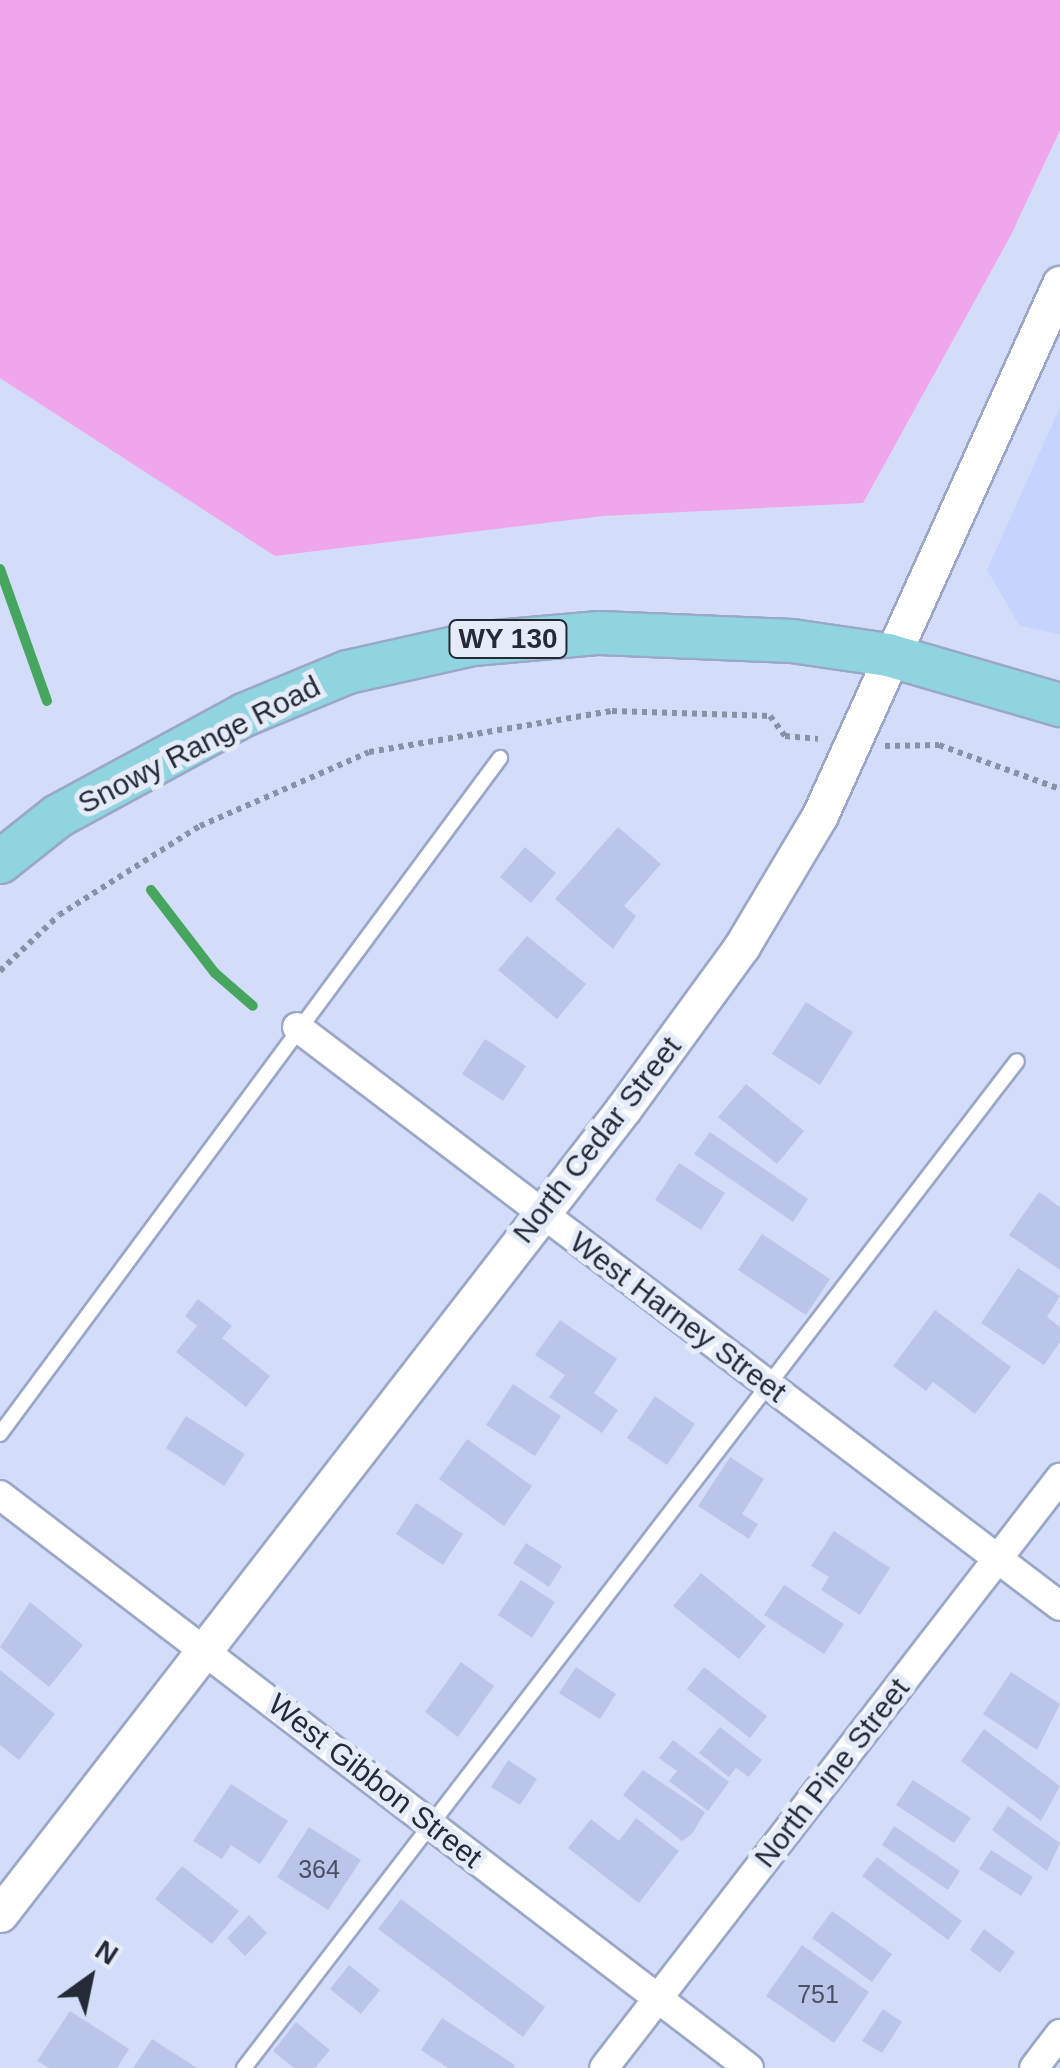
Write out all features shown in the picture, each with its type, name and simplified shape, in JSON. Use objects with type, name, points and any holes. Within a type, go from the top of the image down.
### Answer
[{"type":"main road","name":"Snowy Range Road","points":[[0,862],[58,816],[194,740],[348,672],[413,656],[530,636],[734,635],[888,655],[1060,705]]},
{"type":"street","name":"North Cedar Street","points":[[0,1914],[702,1003],[776,892],[820,815],[888,655],[1060,284]]},
{"type":"street","name":"West Harney Street","points":[[296,1028],[1060,1606]]},
{"type":"street","name":"North Pine Street","points":[[604,2068],[1060,1478]]},
{"type":"street","name":"West Gibbon Street","points":[[0,1496],[204,1648],[749,2068]]},
{"type":"street","points":[[1034,2068],[1060,2034]]},
{"type":"lane","points":[[0,1434],[296,1028],[500,758]]},
{"type":"lane","points":[[244,2068],[1017,1061]]},
{"type":"shaded area","points":[[0,0],[1060,0],[1060,130],[1010,237],[863,503],[603,516],[275,556],[0,378]]},
{"type":"shaded area","points":[[1060,407],[1060,634],[1020,626],[987,570]]},
{"type":"building","points":[[618,827],[661,864],[624,906],[636,916],[613,949],[555,899]]},
{"type":"building","points":[[525,847],[556,873],[531,903],[500,877]]},
{"type":"building","points":[[527,936],[586,984],[557,1019],[498,970]]},
{"type":"building","points":[[806,1002],[853,1032],[820,1085],[772,1054]]},
{"type":"building","points":[[485,1039],[526,1066],[503,1101],[462,1074]]},
{"type":"building","points":[[746,1084],[804,1131],[777,1164],[718,1117]]},
{"type":"building","points":[[710,1132],[808,1199],[793,1222],[694,1154]]},
{"type":"building","points":[[679,1163],[725,1193],[701,1230],[655,1200]]},
{"type":"building","points":[[1039,1192],[1060,1207],[1060,1270],[1009,1235]]},
{"type":"building","points":[[762,1234],[830,1279],[806,1315],[738,1270]]},
{"type":"building","points":[[1018,1268],[1060,1296],[1047,1317],[1060,1327],[1060,1342],[1044,1365],[981,1323]]},
{"type":"building","points":[[198,1299],[232,1326],[222,1338],[270,1376],[246,1407],[176,1352],[197,1326],[185,1316]]},
{"type":"building","points":[[935,1310],[1011,1367],[975,1414],[933,1382],[926,1391],[893,1366]]},
{"type":"building","points":[[560,1320],[617,1359],[594,1393],[618,1410],[602,1433],[549,1397],[565,1375],[535,1355]]},
{"type":"building","points":[[513,1384],[561,1416],[535,1456],[486,1425]]},
{"type":"building","points":[[655,1396],[695,1424],[667,1465],[627,1438]]},
{"type":"building","points":[[186,1416],[245,1454],[224,1486],[166,1448]]},
{"type":"building","points":[[467,1439],[532,1486],[504,1526],[439,1479]]},
{"type":"building","points":[[730,1457],[764,1479],[742,1514],[758,1524],[749,1539],[698,1506]]},
{"type":"building","points":[[416,1503],[463,1534],[443,1565],[396,1534]]},
{"type":"building","points":[[834,1531],[890,1568],[860,1615],[821,1590],[829,1577],[811,1566]]},
{"type":"building","points":[[526,1543],[562,1566],[549,1587],[513,1563]]},
{"type":"building","points":[[701,1573],[766,1626],[739,1659],[673,1606]]},
{"type":"building","points":[[521,1580],[555,1602],[532,1638],[498,1615]]},
{"type":"building","points":[[784,1585],[844,1624],[824,1654],[764,1615]]},
{"type":"building","points":[[30,1602],[83,1645],[49,1687],[0,1647]]},
{"type":"building","points":[[461,1662],[494,1686],[458,1737],[425,1712]]},
{"type":"building","points":[[576,1667],[616,1694],[600,1719],[559,1693]]},
{"type":"building","points":[[704,1667],[767,1716],[750,1738],[687,1689]]},
{"type":"building","points":[[0,1670],[55,1714],[19,1760],[0,1745]]},
{"type":"building","points":[[1011,1672],[1060,1704],[1037,1750],[983,1714]]},
{"type":"building","points":[[720,1727],[762,1760],[749,1777],[736,1768],[729,1777],[699,1753]]},
{"type":"building","points":[[984,1729],[1060,1786],[1041,1821],[961,1761]]},
{"type":"building","points":[[673,1740],[729,1782],[708,1811],[669,1781],[677,1771],[659,1758]]},
{"type":"building","points":[[508,1760],[537,1779],[520,1805],[491,1787]]},
{"type":"building","points":[[643,1770],[705,1812],[692,1834],[682,1841],[623,1795]]},
{"type":"building","points":[[913,1780],[971,1818],[954,1843],[896,1805]]},
{"type":"building","points":[[231,1784],[288,1821],[260,1864],[231,1845],[222,1859],[193,1841]]},
{"type":"building","points":[[1008,1806],[1060,1843],[1047,1871],[992,1830]]},
{"type":"building","points":[[636,1818],[679,1851],[639,1903],[568,1848],[591,1819],[619,1841]]},
{"type":"building","points":[[894,1826],[960,1871],[948,1890],[882,1845]]},
{"type":"building","points":[[309,1827],[361,1860],[328,1910],[277,1877]]},
{"type":"building","points":[[991,1850],[1033,1877],[1021,1896],[979,1869]]},
{"type":"building","points":[[877,1857],[962,1921],[948,1940],[862,1876]]},
{"type":"building","points":[[182,1866],[239,1911],[212,1944],[155,1899]]},
{"type":"building","points":[[401,1899],[545,2007],[523,2037],[378,1929]]},
{"type":"building","points":[[832,1911],[892,1954],[872,1982],[812,1938]]},
{"type":"building","points":[[249,1915],[267,1933],[245,1956],[227,1938]]},
{"type":"building","points":[[984,1929],[1015,1952],[1000,1973],[970,1950]]},
{"type":"building","points":[[802,1945],[869,1992],[834,2043],[766,1996]]},
{"type":"building","points":[[349,1965],[380,1990],[361,2014],[330,1989]]},
{"type":"building","points":[[883,2009],[902,2022],[882,2053],[862,2041]]},
{"type":"building","points":[[70,2011],[129,2049],[117,2068],[49,2068],[37,2061]]},
{"type":"building","points":[[442,2018],[515,2065],[514,2068],[448,2068],[421,2050]]},
{"type":"building","points":[[296,2022],[330,2050],[315,2068],[294,2068],[273,2051]]},
{"type":"building","points":[[152,2039],[197,2068],[133,2068]]},
{"type":"waterway","points":[[0,569],[47,701]]},
{"type":"waterway","points":[[151,890],[215,973],[253,1006]]}]
